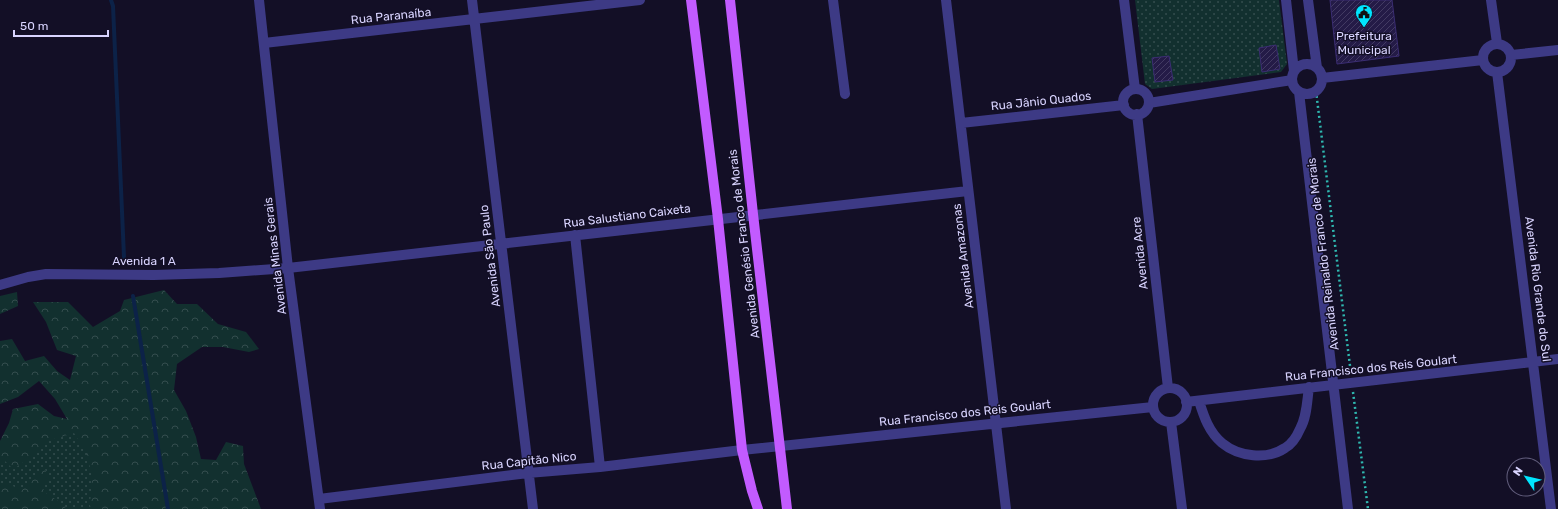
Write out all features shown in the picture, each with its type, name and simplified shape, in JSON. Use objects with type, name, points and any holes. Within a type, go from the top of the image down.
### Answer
[{"type":"main road","name":"Avenida Genésio Franco de Morais","points":[[691,0],[718,219],[742,450],[752,491]]},
{"type":"main road","name":"Avenida Genésio Franco de Morais","points":[[730,0],[787,509]]},
{"type":"main road","points":[[752,491],[758,509]]},
{"type":"street","name":"Avenida Minas Gerais","points":[[259,0],[288,268],[320,504]]},
{"type":"street","name":"Avenida São Paulo","points":[[472,0],[533,509]]},
{"type":"street","name":"Rua Paranaíba","points":[[264,43],[640,0]]},
{"type":"street","points":[[833,0],[844,94]]},
{"type":"street","name":"Avenida Amazonas","points":[[946,0],[1006,509]]},
{"type":"street","points":[[1124,0],[1135,89]]},
{"type":"street","points":[[1286,0],[1293,85],[1299,92],[1308,94],[1316,91],[1321,85],[1322,78],[1317,68],[1308,0]]},
{"type":"street","points":[[1491,0],[1497,44]]},
{"type":"street","points":[[1492,44],[1506,47],[1511,55],[1510,65],[1502,71],[1497,72],[1488,69],[1483,60],[1485,51],[1492,44]]},
{"type":"street","points":[[1511,55],[1558,50]]},
{"type":"street","points":[[1322,78],[1483,60]]},
{"type":"street","points":[[1293,76],[1297,68],[1305,64],[1317,68]]},
{"type":"street","name":"Avenida Rio Grande do Sul","points":[[1497,72],[1551,509]]},
{"type":"street","points":[[1149,103],[1293,76]]},
{"type":"street","points":[[1139,89],[1146,94],[1149,103],[1145,111],[1137,114],[1129,112],[1124,105],[1124,97],[1130,90],[1139,89]]},
{"type":"street","name":"Avenida Reinaldo Franco de Morais","points":[[1299,92],[1348,509]]},
{"type":"street","name":"Rua Jânio Quados","points":[[961,123],[1124,105]]},
{"type":"street","name":"Avenida Acre","points":[[1137,114],[1168,388]]},
{"type":"street","name":"Rua Salustiano Caixeta","points":[[288,268],[753,214],[968,191]]},
{"type":"street","points":[[575,235],[600,466]]},
{"type":"street","name":"Avenida 1 A","points":[[0,285],[28,277],[46,274],[154,275],[288,268]]},
{"type":"street","name":"Rua Francisco dos Reis Goulart","points":[[1186,402],[1558,359]]},
{"type":"street","points":[[1199,401],[1204,419],[1222,444],[1238,453],[1250,455],[1270,454],[1289,445],[1300,428],[1304,419],[1309,387]]},
{"type":"street","points":[[1168,388],[1178,390],[1185,398],[1186,402],[1186,409],[1183,415],[1178,420],[1171,422],[1159,418],[1153,407],[1155,396],[1158,392],[1168,388]]},
{"type":"street","name":"Rua Francisco dos Reis Goulart","points":[[780,446],[1153,407]]},
{"type":"street","points":[[1171,422],[1182,509]]},
{"type":"street","points":[[742,450],[780,446]]},
{"type":"street","name":"Rua Capitão Nico","points":[[320,504],[528,473],[742,450]]},
{"type":"street","name":"Avenida Genésio Franco de Morais","points":[[752,491],[754,509]]},
{"type":"path","name":"Avenida Reinaldo Franco de Morais","points":[[1316,91],[1368,509]]},
{"type":"green space","points":[[1135,0],[1279,0],[1287,64],[1281,72],[1152,89],[1145,84]]},
{"type":"green space","points":[[164,290],[177,304],[197,304],[218,324],[246,332],[259,349],[249,352],[223,347],[202,347],[177,364],[174,390],[186,411],[196,437],[201,459],[216,460],[226,442],[243,446],[244,464],[261,509],[92,509],[90,506],[92,476],[87,454],[74,433],[44,442],[30,458],[13,469],[3,459],[0,459],[0,441],[9,423],[13,409],[38,404],[54,416],[67,419],[55,399],[39,381],[18,397],[0,404],[0,341],[12,339],[25,361],[44,356],[57,371],[70,380],[76,356],[57,350],[46,322],[33,302],[68,302],[93,327],[120,311],[124,300]]},
{"type":"green space","points":[[17,292],[18,306],[0,314],[0,296]]},
{"type":"green space","points":[[137,403],[145,509],[0,509],[0,443]]},
{"type":"green space","points":[[44,467],[48,476],[43,491],[64,505],[66,509],[0,509],[0,483],[8,484],[22,490]]},
{"type":"building","name":"Prefeitura Municipal","points":[[1330,0],[1392,0],[1399,56],[1337,64]]},
{"type":"building","points":[[1276,45],[1280,69],[1262,72],[1259,48]]},
{"type":"building","points":[[1169,56],[1173,80],[1155,82],[1152,58]]},
{"type":"waterway","points":[[111,0],[113,6],[124,257]]},
{"type":"waterway","points":[[133,296],[168,509]]},
{"type":"place","name":"Prefeitura Municipal","points":[[1364,28]]}]
